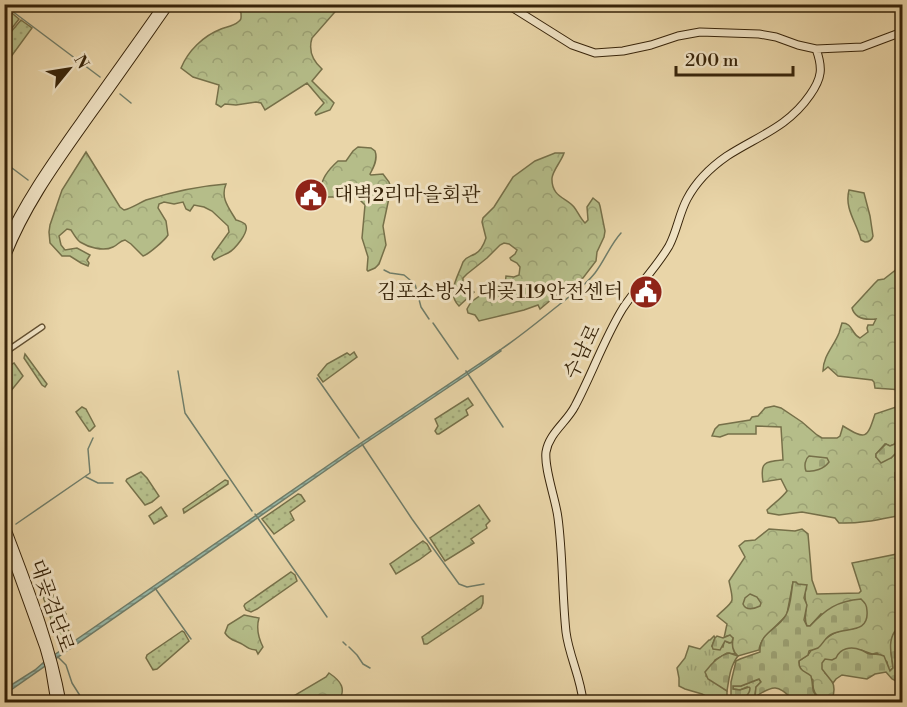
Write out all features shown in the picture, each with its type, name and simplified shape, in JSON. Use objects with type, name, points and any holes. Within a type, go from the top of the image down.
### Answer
[{"type":"street","points":[[4,244],[18,216],[65,142],[163,4]]},
{"type":"street","points":[[4,263],[20,225],[40,190],[170,4]]},
{"type":"street","points":[[495,4],[513,9],[572,45],[595,53],[622,51],[707,31],[766,35],[816,49],[862,46],[903,32]]},
{"type":"street","name":"수남로","points":[[583,702],[566,632],[558,518],[547,461],[547,447],[575,406],[623,308],[670,244],[683,208],[693,189],[720,161],[780,126],[800,108],[813,92],[820,76],[820,59],[816,49]]},
{"type":"street","points":[[4,353],[42,327]]},
{"type":"street","name":"대곶검단로","points":[[4,521],[62,702]]},
{"type":"street","name":"대곶검단로","points":[[4,537],[46,647]]},
{"type":"street","name":"대곶검단로","points":[[51,665],[56,702]]},
{"type":"green space","points":[[220,5],[341,5],[312,38],[311,43],[312,55],[322,69],[312,81],[334,103],[330,110],[316,115],[315,113],[324,103],[307,83],[265,110],[261,103],[256,102],[225,104],[221,107],[216,104],[219,85],[193,77],[181,68],[202,40],[241,19],[241,13],[234,7]]},
{"type":"green space","points":[[5,9],[19,19],[5,37]]},
{"type":"green space","points":[[21,20],[32,28],[5,65],[5,39]]},
{"type":"green space","points":[[358,147],[371,148],[375,151],[376,160],[370,174],[383,174],[392,191],[383,226],[386,245],[379,264],[368,271],[368,257],[362,238],[365,205],[357,197],[353,187],[346,186],[340,197],[325,197],[321,187],[330,169],[338,161],[346,161]]},
{"type":"green space","points":[[86,152],[124,210],[166,194],[226,184],[224,194],[226,203],[236,220],[245,224],[244,235],[231,251],[214,260],[213,254],[229,232],[228,226],[212,211],[204,207],[194,205],[190,211],[186,209],[183,202],[174,204],[164,202],[159,204],[158,208],[166,221],[168,235],[146,255],[143,256],[125,240],[109,248],[91,247],[80,242],[71,230],[67,229],[59,236],[61,245],[65,250],[77,248],[90,255],[87,260],[89,263],[88,266],[70,256],[62,256],[50,243],[50,225],[62,190]]},
{"type":"green space","points":[[555,153],[564,153],[552,178],[552,184],[557,193],[574,207],[585,223],[588,220],[587,207],[593,198],[599,203],[605,231],[596,261],[583,278],[559,293],[540,309],[538,305],[479,321],[475,315],[468,313],[467,309],[471,302],[491,288],[505,285],[506,276],[519,275],[520,267],[510,258],[517,250],[504,243],[467,274],[463,278],[463,283],[474,292],[459,306],[453,296],[453,290],[463,262],[482,247],[486,238],[483,218],[494,207],[513,177],[535,161]]},
{"type":"green space","points":[[849,190],[864,193],[873,236],[868,242],[861,240],[852,216],[848,203]]},
{"type":"green space","points":[[902,265],[902,368],[899,378],[902,377],[902,390],[875,388],[872,380],[838,376],[828,367],[823,371],[825,361],[842,323],[846,323],[860,338],[868,332],[868,325],[873,325],[876,319],[859,317],[852,308],[878,280],[884,279]]},
{"type":"green space","points":[[354,352],[357,357],[323,382],[318,375],[327,364],[347,353],[350,355]]},
{"type":"green space","points":[[25,354],[47,384],[45,387],[24,358]]},
{"type":"green space","points":[[14,363],[23,376],[10,392],[5,385],[5,369]]},
{"type":"green space","points":[[468,398],[473,405],[466,410],[468,415],[437,434],[435,431],[438,426],[435,419]]},
{"type":"green space","points":[[902,405],[902,431],[897,433],[895,444],[890,446],[885,444],[876,457],[891,458],[896,453],[902,453],[902,475],[895,473],[895,480],[902,482],[902,515],[871,521],[839,523],[835,518],[802,512],[779,515],[768,513],[767,510],[787,491],[781,479],[763,482],[762,475],[765,464],[783,460],[781,427],[756,426],[756,434],[712,436],[719,425],[750,420],[758,416],[765,408],[774,406],[802,422],[822,438],[837,438],[843,426],[857,434],[865,435],[875,414]]},
{"type":"green space","points":[[82,407],[86,409],[95,426],[90,431],[76,412]]},
{"type":"green space","points":[[902,431],[902,453],[896,453],[881,463],[876,454],[886,444],[890,446],[895,444],[896,435]]},
{"type":"green space","points":[[809,456],[827,458],[829,462],[819,470],[806,471],[805,463]]},
{"type":"green space","points":[[141,472],[159,496],[145,505],[126,481]]},
{"type":"green space","points":[[225,480],[228,484],[184,513],[183,509]]},
{"type":"green space","points":[[298,494],[305,501],[290,512],[294,520],[274,534],[262,519]]},
{"type":"green space","points":[[479,505],[490,521],[486,525],[487,528],[471,539],[474,543],[445,561],[430,538]]},
{"type":"green space","points":[[161,507],[167,516],[154,524],[149,516]]},
{"type":"green space","points":[[769,529],[795,531],[802,529],[808,534],[812,580],[817,594],[859,593],[861,591],[852,563],[902,553],[902,629],[899,629],[891,652],[893,668],[889,671],[887,662],[877,653],[872,654],[861,650],[832,660],[825,673],[833,685],[832,699],[824,701],[818,697],[814,690],[813,680],[801,669],[799,661],[832,634],[857,628],[821,614],[810,626],[807,626],[806,588],[793,582],[787,614],[763,639],[759,650],[738,656],[736,654],[733,648],[733,638],[727,636],[724,638],[727,624],[717,616],[732,601],[729,581],[745,557],[739,546],[745,541],[755,540]]},
{"type":"green space","points":[[423,541],[431,551],[396,574],[390,564]]},
{"type":"green space","points":[[291,572],[297,581],[257,609],[251,612],[246,610],[245,604]]},
{"type":"green space","points":[[793,582],[807,585],[804,598],[807,605],[804,620],[807,626],[839,604],[861,599],[866,606],[867,618],[860,627],[830,635],[818,648],[809,651],[808,655],[799,661],[801,669],[811,676],[814,693],[824,701],[832,699],[831,702],[796,702],[777,688],[768,689],[755,697],[756,687],[761,682],[759,679],[741,686],[733,686],[733,689],[740,690],[749,687],[750,691],[741,702],[731,702],[731,682],[736,661],[760,652],[766,635],[786,615]]},
{"type":"green space","points":[[46,585],[66,614],[61,619],[72,636],[62,643],[59,642],[41,591]]},
{"type":"green space","points":[[750,594],[757,597],[761,603],[760,606],[750,609],[744,606],[745,598]]},
{"type":"green space","points":[[483,596],[483,603],[481,608],[424,644],[422,637]]},
{"type":"green space","points":[[244,615],[259,618],[258,632],[263,647],[258,654],[256,650],[231,639],[225,633],[228,625]]},
{"type":"green space","points":[[902,629],[902,684],[892,679],[886,672],[875,674],[867,679],[842,675],[833,683],[822,669],[825,659],[832,660],[843,650],[853,648],[868,654],[884,656],[890,671],[893,668],[891,640],[895,631]]},
{"type":"green space","points":[[182,631],[189,641],[153,670],[146,658],[147,655]]},
{"type":"green space","points":[[730,635],[733,638],[732,642],[725,641],[720,650],[713,649],[712,646],[717,636],[723,638]]},
{"type":"green space","points":[[714,636],[712,646],[723,647],[725,641],[732,642],[735,654],[727,653],[715,660],[706,676],[727,691],[724,702],[717,702],[679,686],[677,668],[685,658],[689,646],[700,649]]},
{"type":"green space","points":[[729,653],[738,656],[729,677],[727,691],[708,679],[705,672],[716,660]]},
{"type":"green space","points":[[329,673],[337,679],[342,689],[338,702],[284,702],[326,677]]},
{"type":"green space","points":[[759,679],[761,682],[756,687],[754,702],[741,702],[746,697],[747,687],[740,690],[733,689],[733,686],[741,686]]},
{"type":"shaded area","points":[[500,350],[5,694],[5,689],[349,451]]},
{"type":"waterway","points":[[4,5],[100,77]]},
{"type":"waterway","points":[[120,94],[131,103]]},
{"type":"waterway","points":[[4,162],[28,180]]},
{"type":"waterway","points":[[500,350],[587,282],[599,268],[621,233]]},
{"type":"waterway","points":[[384,270],[404,275],[415,284],[421,307],[429,319]]},
{"type":"waterway","points":[[433,323],[458,359]]},
{"type":"waterway","points":[[178,371],[185,413],[252,511]]},
{"type":"waterway","points":[[466,371],[503,427]]},
{"type":"waterway","points":[[317,378],[359,438]]},
{"type":"waterway","points":[[16,524],[90,473],[88,449],[93,438]]},
{"type":"waterway","points":[[362,444],[459,584],[467,587],[484,584]]},
{"type":"waterway","points":[[86,477],[98,483],[113,483]]},
{"type":"waterway","points":[[255,514],[327,617]]},
{"type":"waterway","points":[[155,588],[191,639]]},
{"type":"waterway","points":[[343,642],[346,645]]},
{"type":"waterway","points":[[349,647],[363,664],[370,668]]},
{"type":"waterway","points":[[58,657],[66,665],[72,683],[84,702]]},
{"type":"place","name":"대벽2리마을회관","points":[[311,195]]},
{"type":"place","name":"김포소방서 대곶119안전센터","points":[[646,292]]}]
